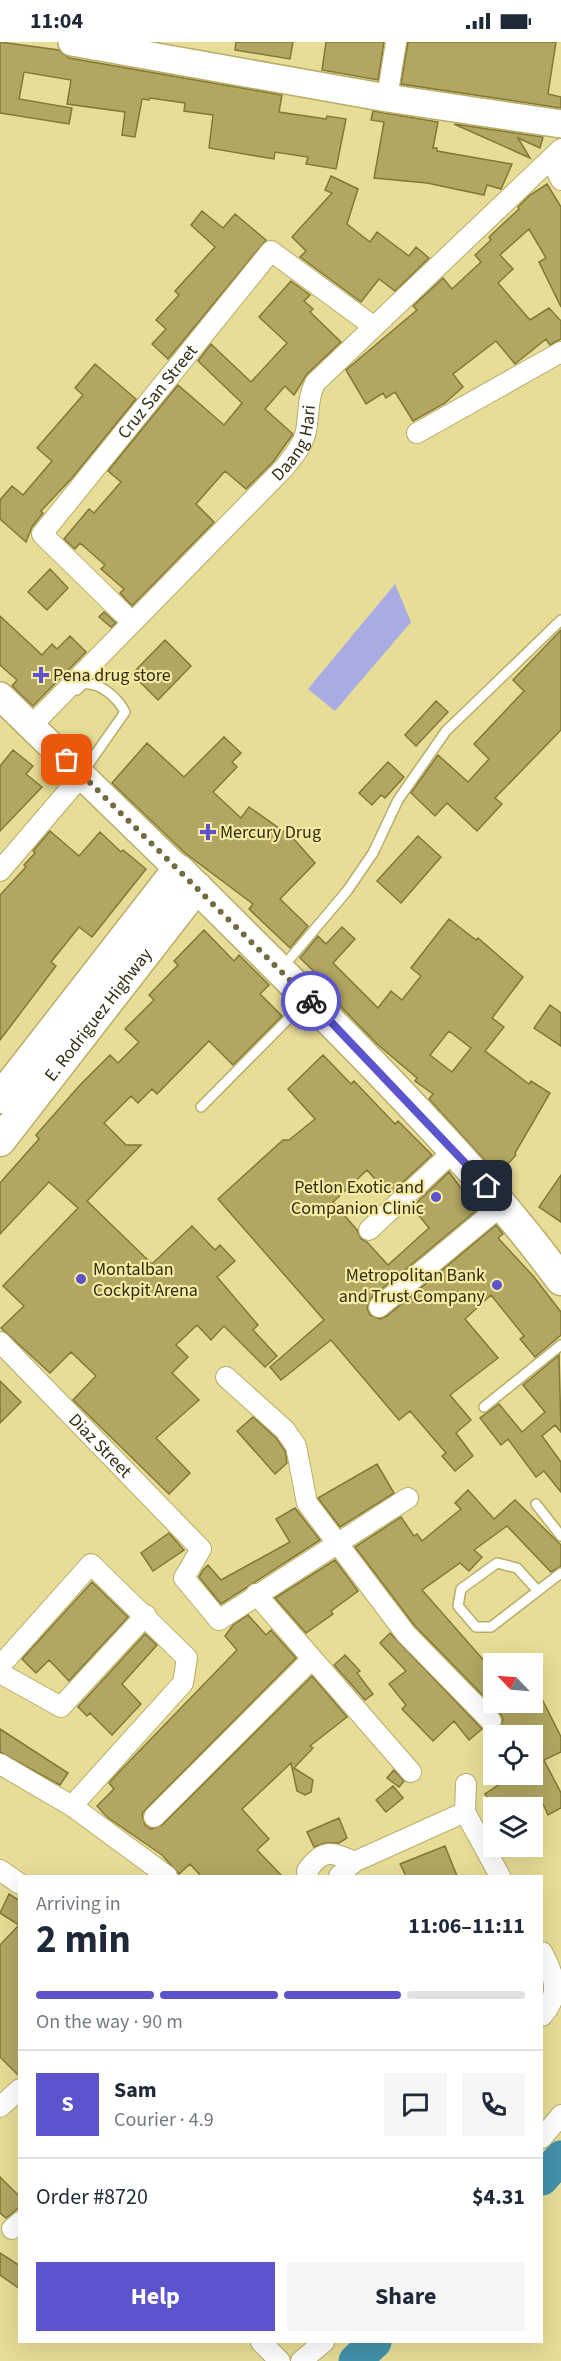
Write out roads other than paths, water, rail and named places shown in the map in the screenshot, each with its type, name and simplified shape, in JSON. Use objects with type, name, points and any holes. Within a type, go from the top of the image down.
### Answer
[{"type":"main road","points":[[188,878],[455,1150],[503,1204],[561,1280]]},
{"type":"main road","name":"E. Rodriguez Highway","points":[[0,1098],[188,878]]},
{"type":"main road","name":"E. Rodriguez Highway","points":[[0,1141],[188,878]]},
{"type":"street","points":[[72,42],[387,98],[561,124]]},
{"type":"street","points":[[387,98],[396,42]]},
{"type":"street","name":"Daang Hari","points":[[556,155],[561,180]]},
{"type":"street","name":"Daang Hari","points":[[35,728],[132,622],[284,468],[300,448],[306,433],[307,408],[315,383],[556,155]]},
{"type":"street","name":"Cruz San Street","points":[[132,622],[42,534],[271,251],[373,326]]},
{"type":"street","points":[[417,433],[561,352]]},
{"type":"street","points":[[0,696],[188,878]]},
{"type":"street","points":[[0,871],[81,775]]},
{"type":"street","points":[[369,1230],[455,1150]]},
{"type":"street","points":[[379,1307],[503,1204]]},
{"type":"street","name":"Diaz Street","points":[[0,1342],[201,1549],[184,1578],[219,1620],[256,1594]]},
{"type":"street","points":[[226,1377],[285,1430],[296,1446],[307,1503],[406,1634],[491,1721]]},
{"type":"street","points":[[408,1498],[256,1594],[411,1772]]},
{"type":"street","points":[[0,1666],[91,1564],[146,1615],[187,1658],[183,1683],[72,1806]]},
{"type":"street","points":[[0,1673],[61,1707],[146,1615]]},
{"type":"street","points":[[154,1817],[312,1659]]},
{"type":"street","points":[[0,1764],[72,1806],[166,1875]]},
{"type":"street","points":[[466,1784],[465,1812],[499,1875]]},
{"type":"street","points":[[340,1875],[354,1862],[465,1812]]},
{"type":"street","points":[[308,1875],[307,1871],[323,1854],[333,1852],[354,1862]]},
{"type":"street","points":[[0,1870],[18,1883]]},
{"type":"street","points":[[543,1954],[557,1986],[551,2013]]},
{"type":"street","points":[[0,2107],[18,2091]]},
{"type":"street","points":[[543,2137],[561,2115]]},
{"type":"street","points":[[262,2343],[280,2361]]},
{"type":"street","points":[[301,2361],[323,2343]]},
{"type":"lane","points":[[280,970],[347,891],[373,854],[398,800],[446,732],[561,620]]},
{"type":"lane","points":[[35,728],[82,684],[99,686],[121,705],[125,712],[120,723],[81,775]]},
{"type":"lane","points":[[201,1107],[309,999]]},
{"type":"lane","points":[[484,1407],[561,1345]]},
{"type":"lane","points":[[536,1504],[561,1536]]},
{"type":"lane","points":[[537,1590],[517,1568],[497,1563],[461,1589],[458,1606],[476,1627],[491,1627],[561,1574]]},
{"type":"waterway","points":[[543,2178],[561,2157]]},
{"type":"waterway","points":[[355,2361],[374,2343]]},
{"type":"place","name":"Pena drug store","points":[[41,675]]},
{"type":"place","name":"Mercury Drug","points":[[208,832]]},
{"type":"place","name":"Petlon Exotic and Companion Clinic","points":[[436,1197]]},
{"type":"place","name":"Montalban Cockpit Arena","points":[[81,1279]]},
{"type":"place","name":"Metropolitan Bank and Trust Company","points":[[497,1285]]}]
